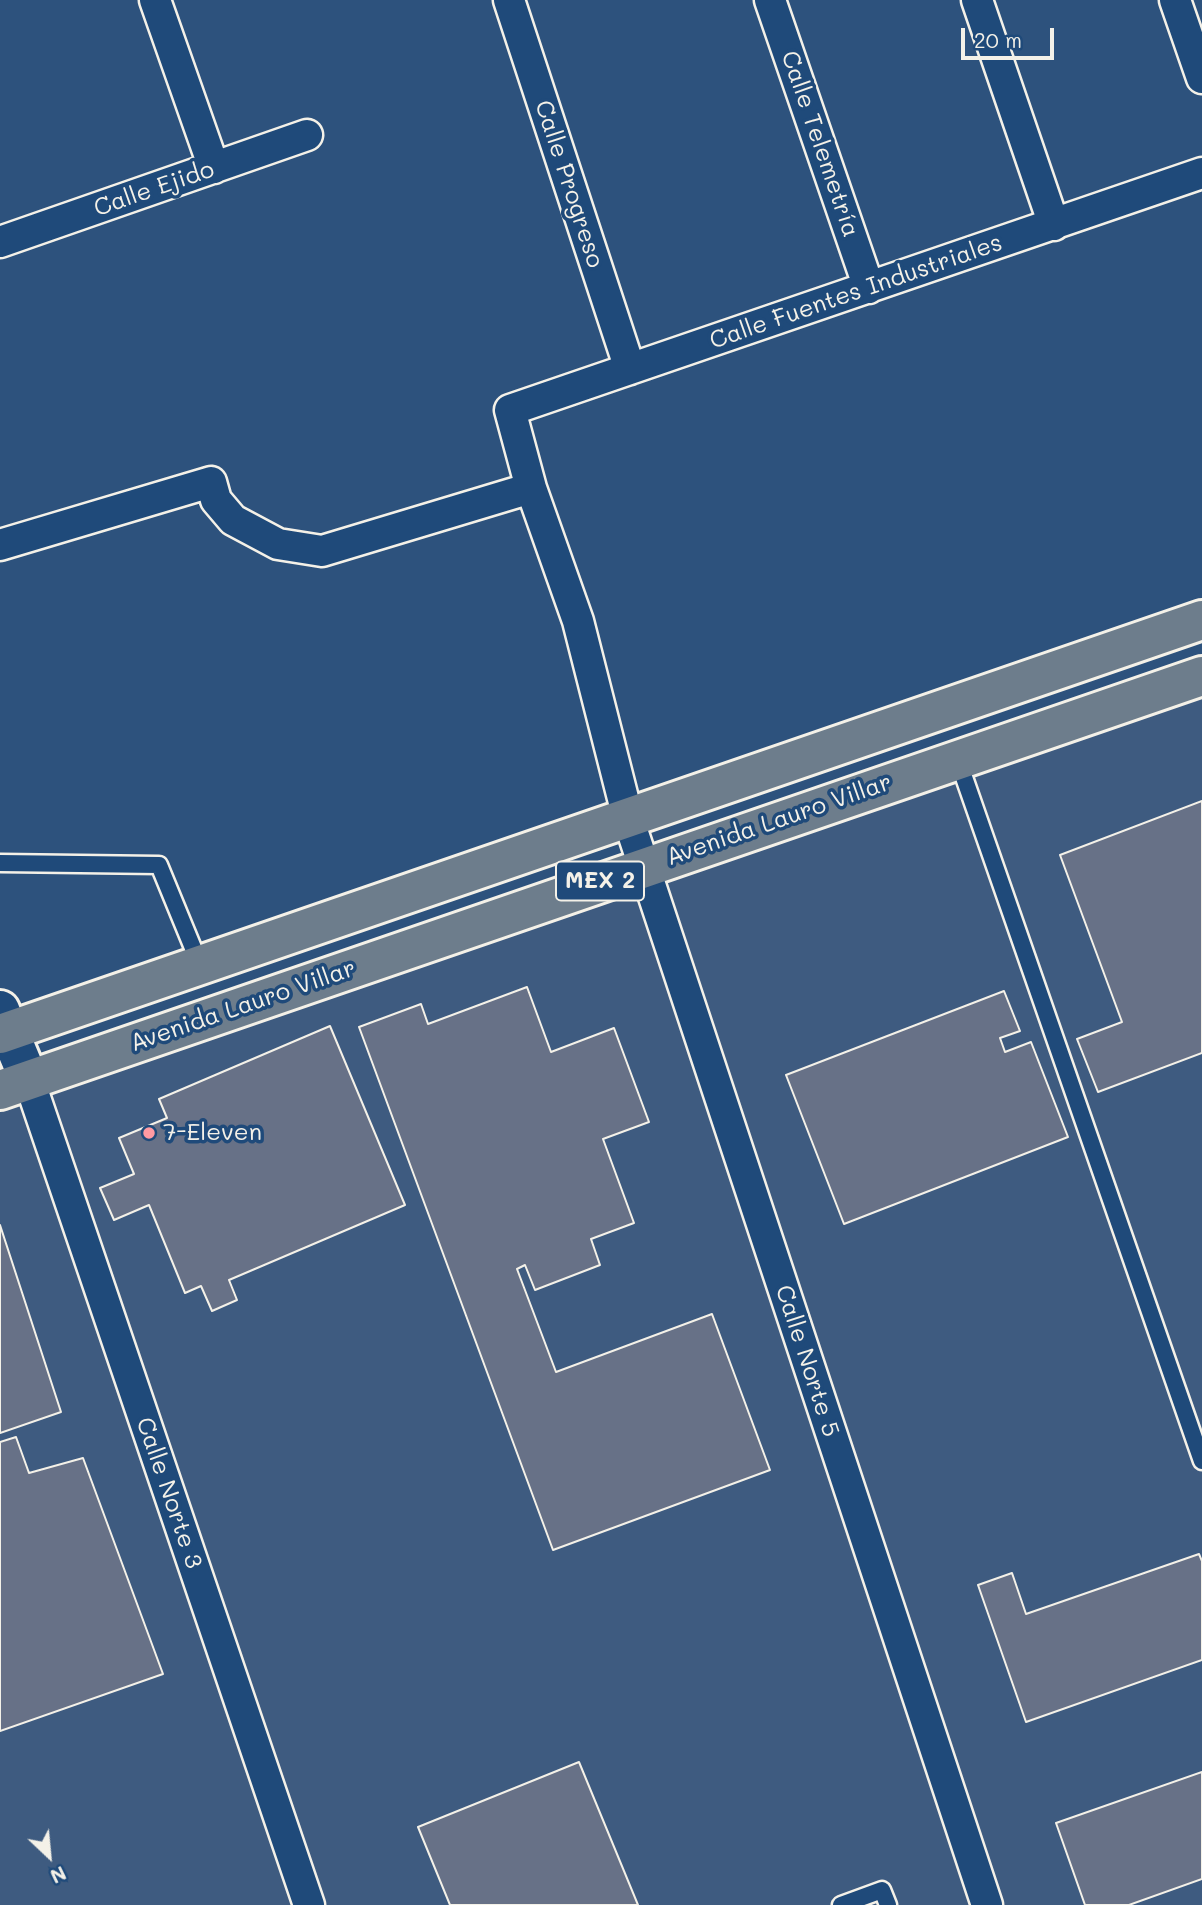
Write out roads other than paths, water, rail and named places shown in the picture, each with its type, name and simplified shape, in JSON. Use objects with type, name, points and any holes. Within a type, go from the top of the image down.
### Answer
[{"type":"main road","name":"Avenida Lauro Villar","points":[[3,1025],[200,965],[1202,620]]},
{"type":"main road","name":"Avenida Lauro Villar","points":[[14,1085],[1202,676]]},
{"type":"street","points":[[155,0],[214,168]]},
{"type":"street","name":"Calle Progreso","points":[[509,0],[630,369]]},
{"type":"street","name":"Calle Telemetría","points":[[770,0],[869,288]]},
{"type":"street","points":[[977,0],[1054,225]]},
{"type":"street","points":[[1175,0],[1202,78]]},
{"type":"street","name":"Calle Ejido","points":[[0,242],[307,135]]},
{"type":"street","name":"Calle Fuentes Industriales","points":[[510,410],[1202,173]]},
{"type":"street","name":"Calle Norte 5","points":[[510,410],[531,488],[578,621],[628,818],[987,1905]]},
{"type":"street","points":[[0,545],[211,482],[216,500],[233,520],[278,544],[323,551],[531,488]]},
{"type":"street","points":[[3,1025],[14,1085]]},
{"type":"street","name":"Calle Norte 3","points":[[14,1085],[309,1905]]},
{"type":"lane","points":[[958,758],[1202,1461]]},
{"type":"lane","points":[[0,863],[159,865],[200,965]]},
{"type":"lane","points":[[841,1905],[883,1890],[888,1905]]},
{"type":"place","name":"7-Eleven","points":[[149,1133]]}]
